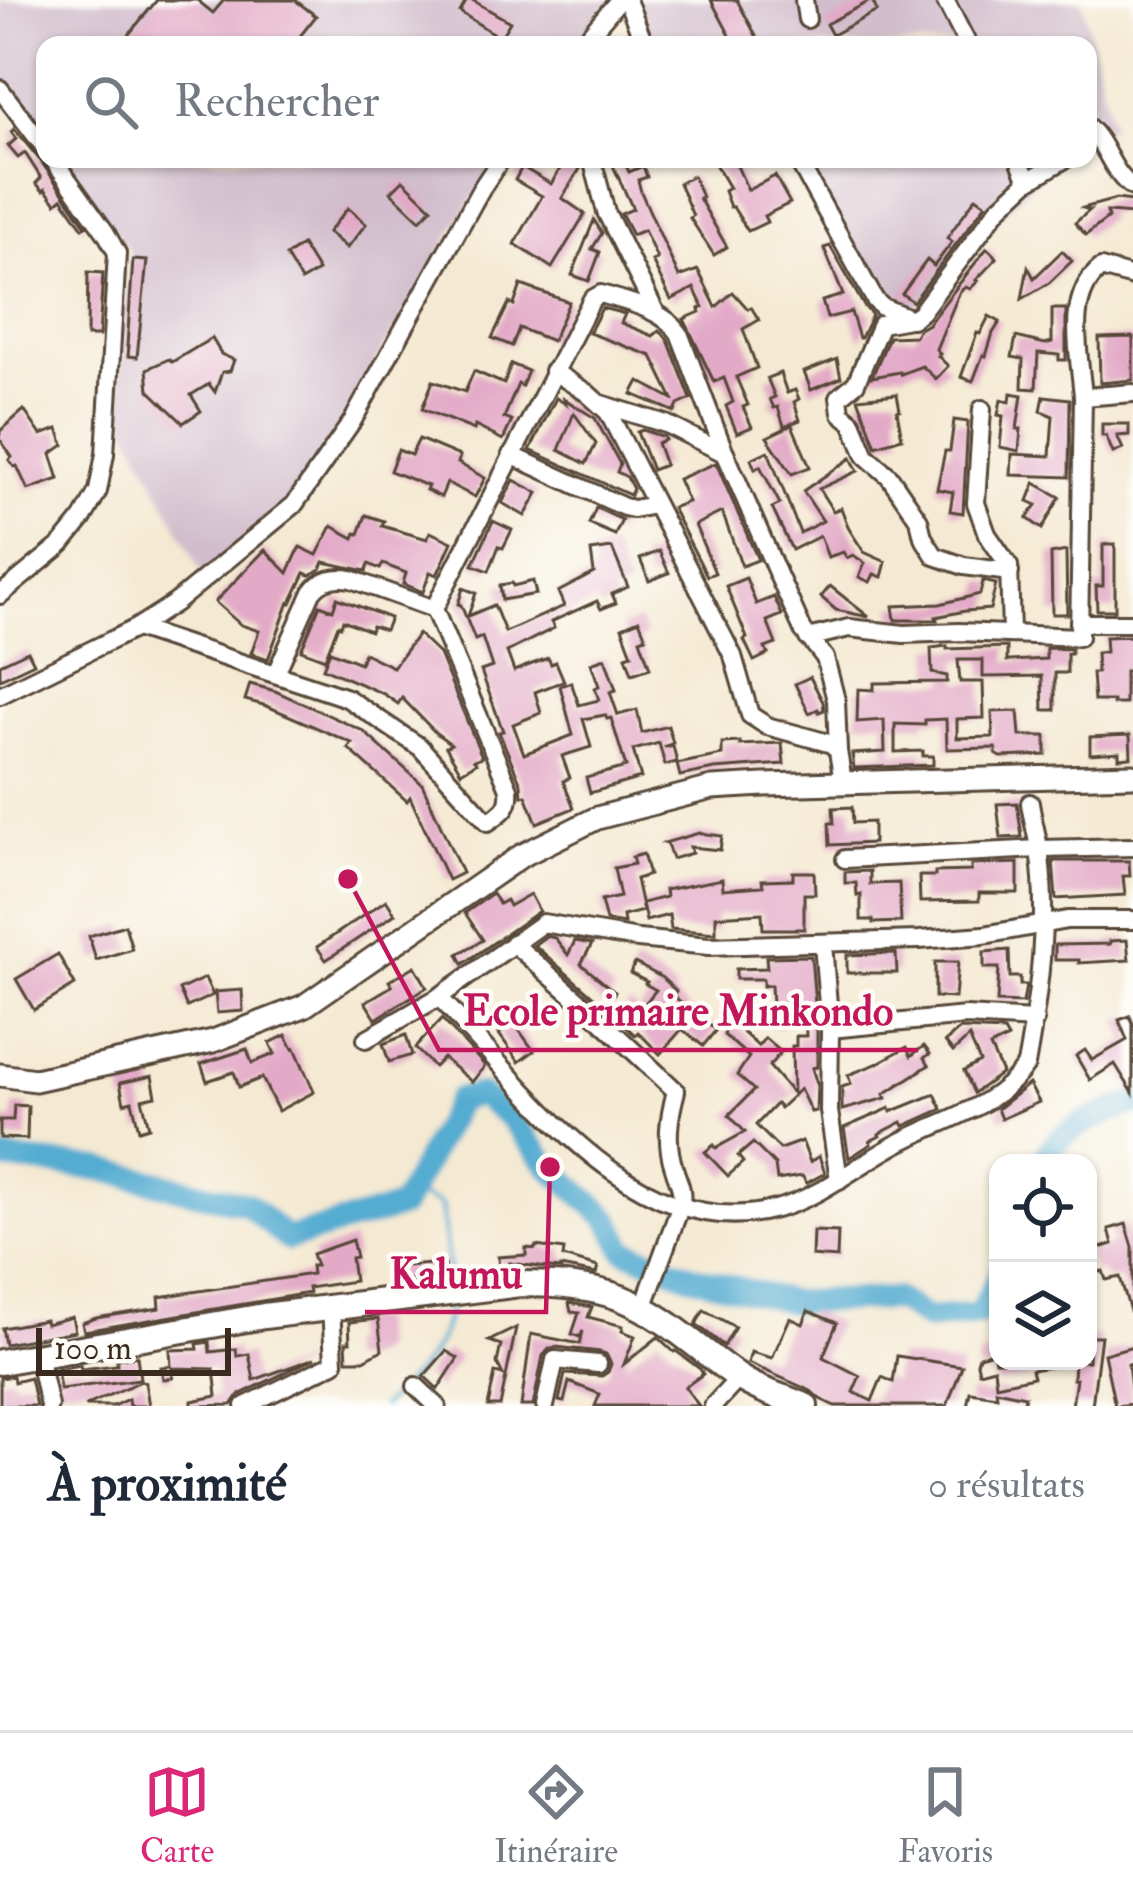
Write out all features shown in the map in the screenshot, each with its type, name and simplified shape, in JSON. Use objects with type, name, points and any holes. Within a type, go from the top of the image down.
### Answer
[{"type":"highway","points":[[0,1362],[331,1306],[520,1284],[548,1285],[616,1295],[644,1308],[690,1337],[739,1378],[805,1406]]},
{"type":"main road","points":[[0,1076],[35,1080],[213,1041],[304,1006],[520,856],[597,818],[656,801],[712,788],[1133,776]]},
{"type":"street","points":[[599,21],[604,0]]},
{"type":"street","points":[[588,36],[622,0],[640,36]]},
{"type":"street","points":[[804,0],[807,20]]},
{"type":"street","points":[[945,0],[964,36]]},
{"type":"street","points":[[0,89],[36,136]]},
{"type":"street","points":[[1097,144],[1123,181],[1133,187]]},
{"type":"street","points":[[0,596],[62,544],[83,518],[98,491],[105,454],[118,264],[106,233],[59,168]]},
{"type":"street","points":[[0,695],[136,628],[206,580],[303,494],[352,420],[495,168]]},
{"type":"street","points":[[594,168],[606,212],[657,314]]},
{"type":"street","points":[[802,168],[881,316],[856,383],[839,397],[841,413],[852,422],[869,460],[889,476],[919,520],[935,556],[964,566],[1010,572]]},
{"type":"street","points":[[1023,168],[1028,181]]},
{"type":"street","points":[[881,316],[912,319],[921,312],[998,209],[1050,168]]},
{"type":"street","points":[[808,638],[849,628],[915,635],[1079,637],[1082,397],[1078,308],[1081,292],[1101,268],[1133,277]]},
{"type":"street","points":[[434,609],[596,295],[657,314],[679,333],[726,454],[808,638],[825,658],[836,700],[843,782]]},
{"type":"street","points":[[553,371],[608,412],[733,656],[750,715],[767,726],[832,744],[838,752]]},
{"type":"street","points":[[1082,397],[1133,393]]},
{"type":"street","points":[[600,404],[666,424],[726,454]]},
{"type":"street","points":[[982,409],[976,503],[987,535],[1007,560],[1011,633]]},
{"type":"street","points":[[511,455],[624,506],[655,505]]},
{"type":"street","points":[[136,628],[276,673],[337,692],[411,739],[488,822],[511,801],[434,609],[352,579],[323,582],[312,592],[276,673]]},
{"type":"street","points":[[1079,623],[1133,622]]},
{"type":"street","points":[[439,997],[587,1152],[616,1175],[682,1205],[727,1216],[779,1208],[818,1192],[908,1137],[979,1107],[1026,1065],[1040,983],[1042,923],[1040,849],[1030,803]]},
{"type":"street","points":[[845,859],[1133,848]]},
{"type":"street","points":[[366,1039],[439,997],[543,923],[687,945],[984,935],[1066,920],[1133,920]]},
{"type":"street","points":[[512,944],[674,1089],[668,1132],[673,1167],[683,1188],[682,1205],[644,1308]]},
{"type":"street","points":[[823,944],[830,1029],[830,1131],[839,1180]]},
{"type":"street","points":[[830,1029],[965,1016],[1035,1020]]},
{"type":"street","points":[[245,1406],[334,1363],[331,1306]]},
{"type":"street","points":[[38,1355],[49,1406]]},
{"type":"street","points":[[545,1406],[555,1360],[598,1364]]},
{"type":"street","points":[[713,1406],[739,1378]]},
{"type":"street","points":[[416,1386],[437,1406]]},
{"type":"shaded area","points":[[0,0],[1082,0],[1091,36],[653,36],[646,26],[605,6],[584,36],[36,36],[36,125],[0,77]]},
{"type":"shaded area","points":[[1097,63],[1112,126],[1097,135]]},
{"type":"shaded area","points":[[69,168],[494,168],[291,508],[204,578],[117,408],[130,251]]},
{"type":"shaded area","points":[[810,168],[1047,168],[910,313],[885,303]]},
{"type":"building","points":[[157,0],[197,0],[213,13],[224,0],[295,0],[316,16],[300,36],[127,36]]},
{"type":"building","points":[[472,0],[510,22],[497,36],[460,12]]},
{"type":"building","points":[[711,0],[737,0],[756,36],[730,36]]},
{"type":"building","points":[[872,0],[877,11],[832,35],[826,24]]},
{"type":"building","points":[[14,129],[36,155],[36,168],[46,168],[86,226],[62,198],[56,203],[36,183],[41,178],[25,153],[18,158],[8,146],[16,139]]},
{"type":"building","points":[[521,168],[551,184],[561,168],[580,168],[562,198],[585,214],[552,268],[515,244],[542,196],[515,180]]},
{"type":"building","points":[[614,168],[629,172],[644,168],[647,177],[638,180],[641,192],[679,277],[698,270],[716,307],[733,292],[759,320],[743,329],[757,368],[736,377],[752,427],[737,433],[726,406],[733,402],[724,378],[714,382],[684,319],[703,307],[694,288],[671,300],[652,261],[657,259],[644,230],[632,235],[621,214],[633,209]]},
{"type":"building","points":[[717,168],[738,168],[748,190],[775,176],[790,203],[764,216],[767,222],[748,231],[730,207],[724,191],[729,188]]},
{"type":"building","points":[[693,176],[699,198],[727,247],[714,255],[690,218],[679,183]]},
{"type":"building","points":[[403,180],[432,208],[420,220],[391,192]]},
{"type":"building","points":[[976,197],[986,204],[913,302],[902,294],[927,260],[934,266]]},
{"type":"building","points":[[1116,199],[1133,201],[1133,214],[1107,212],[1108,218],[1086,235],[1075,223],[1090,210],[1083,208]]},
{"type":"building","points":[[348,208],[366,224],[347,248],[328,232]]},
{"type":"building","points":[[594,220],[602,233],[592,249],[600,252],[589,281],[572,275]]},
{"type":"building","points":[[302,245],[318,271],[301,281],[286,256]]},
{"type":"building","points":[[830,246],[872,315],[861,338],[851,312],[827,318],[822,301],[843,295],[824,248]]},
{"type":"building","points":[[987,248],[997,258],[970,289],[960,291],[936,349],[948,366],[936,379],[922,366],[872,377],[889,337],[915,336]]},
{"type":"building","points":[[1062,251],[1072,261],[1022,299],[1028,267],[1034,278]]},
{"type":"building","points":[[133,260],[147,261],[137,357],[128,356],[127,346]]},
{"type":"building","points":[[88,272],[103,273],[99,336],[87,336]]},
{"type":"building","points":[[521,285],[569,302],[552,341],[519,328],[512,346],[492,338]]},
{"type":"building","points":[[602,308],[625,314],[621,323],[653,336],[659,331],[663,334],[691,399],[675,412],[632,394],[639,381],[673,399],[652,356],[589,333]]},
{"type":"building","points":[[1052,309],[1066,309],[1066,360],[1038,353],[1036,389],[1022,388],[1023,359],[1012,357],[1016,337],[1052,342]]},
{"type":"building","points":[[989,316],[1000,322],[986,356],[973,381],[961,377],[977,333]]},
{"type":"building","points":[[1133,337],[1133,380],[1100,383],[1099,338]]},
{"type":"building","points":[[212,338],[221,354],[234,360],[230,371],[222,372],[215,392],[209,384],[191,395],[201,411],[183,423],[149,390],[147,369],[169,359],[172,362]]},
{"type":"building","points":[[837,359],[841,378],[811,390],[804,372]]},
{"type":"building","points":[[511,364],[528,371],[504,418],[512,421],[503,440],[422,409],[433,381],[465,392],[474,371],[504,384]]},
{"type":"building","points":[[780,373],[787,393],[795,390],[799,399],[794,402],[800,420],[784,426],[770,399],[775,397],[767,378]]},
{"type":"building","points":[[1011,393],[1022,395],[1019,451],[1000,447],[1001,400],[1010,402]]},
{"type":"building","points":[[897,394],[902,438],[876,446],[858,398]]},
{"type":"building","points":[[1044,396],[1070,399],[1069,477],[1011,475],[1012,454],[1050,456],[1053,416],[1041,411]]},
{"type":"building","points":[[556,398],[566,404],[564,399],[595,418],[620,464],[617,472],[627,477],[633,489],[630,495],[530,450]],"holes":[[[574,413],[596,444],[586,464],[559,450]]]},
{"type":"building","points":[[24,410],[41,435],[58,429],[64,445],[51,454],[59,479],[28,490],[0,439],[0,431]]},
{"type":"building","points":[[954,420],[968,422],[963,513],[950,511],[953,492],[937,489]]},
{"type":"building","points":[[1102,424],[1129,424],[1129,435],[1117,436],[1123,449],[1113,453],[1102,436]]},
{"type":"building","points":[[792,425],[810,467],[792,474],[767,437]]},
{"type":"building","points":[[637,432],[664,437],[657,443],[665,465],[652,470]]},
{"type":"building","points":[[419,439],[460,456],[458,463],[485,478],[475,497],[447,483],[441,497],[426,490],[428,486],[390,471],[398,450],[411,455]]},
{"type":"building","points":[[768,451],[800,533],[823,521],[803,491],[851,458],[858,471],[819,489],[833,511],[841,508],[864,552],[886,562],[882,577],[874,574],[870,582],[859,577],[865,563],[853,555],[847,558],[843,552],[828,557],[820,536],[792,550],[772,508],[780,504],[760,466],[755,469],[751,459]]},
{"type":"building","points":[[716,463],[758,560],[742,566],[722,512],[695,525],[715,573],[707,576],[672,508],[688,502],[678,479]]},
{"type":"building","points":[[514,480],[538,493],[525,516],[502,503]]},
{"type":"building","points":[[1035,483],[1060,497],[1042,529],[1027,518],[1037,505],[1028,501]]},
{"type":"building","points":[[596,508],[622,520],[615,535],[589,524]]},
{"type":"building","points":[[366,515],[384,521],[382,526],[427,539],[430,532],[452,542],[437,575],[430,572],[423,592],[403,584],[406,573],[383,564],[380,569],[369,564],[366,571],[324,562],[321,569],[305,573],[268,659],[251,653],[259,631],[241,625],[215,602],[265,550],[288,573],[300,547],[317,555],[332,526],[354,538]]},
{"type":"building","points":[[493,521],[512,530],[489,571],[473,565]]},
{"type":"building","points":[[1115,544],[1115,610],[1097,610],[1096,586],[1103,586],[1103,545]]},
{"type":"building","points":[[612,548],[628,587],[612,594],[616,603],[601,609],[597,601],[551,622],[554,628],[507,652],[514,671],[548,658],[551,664],[556,662],[564,681],[535,692],[541,713],[513,724],[524,754],[573,735],[560,686],[571,682],[579,705],[599,700],[591,663],[605,658],[616,690],[610,692],[618,715],[637,710],[642,733],[668,726],[673,743],[664,747],[673,746],[677,762],[665,765],[659,743],[633,750],[641,778],[590,793],[586,778],[626,767],[611,718],[583,719],[591,747],[562,756],[570,778],[563,781],[574,808],[537,823],[499,732],[503,731],[481,671],[492,667],[482,637],[475,640],[458,604],[463,588],[476,593],[468,616],[494,605],[505,632],[564,606],[558,592],[594,573],[591,551]]},
{"type":"building","points":[[659,551],[669,573],[649,581],[640,559]]},
{"type":"building","points":[[1066,551],[1067,614],[1052,614],[1051,554]]},
{"type":"building","points":[[746,578],[756,604],[774,597],[782,615],[767,621],[776,644],[754,661],[726,586]]},
{"type":"building","points":[[533,581],[536,594],[502,600],[500,585]]},
{"type":"building","points":[[983,581],[996,584],[990,609],[937,620],[895,620],[893,606],[940,604],[980,594]]},
{"type":"building","points":[[830,586],[869,617],[836,610],[821,597]]},
{"type":"building","points":[[337,598],[390,618],[385,630],[372,626],[370,631],[343,620],[325,659],[301,650],[320,605],[333,610]]},
{"type":"building","points":[[639,620],[650,668],[632,674],[626,656],[632,654],[622,627]]},
{"type":"building","points":[[418,634],[439,654],[482,757],[461,772],[446,747],[451,744],[402,698],[398,704],[323,668],[330,651],[360,663],[364,653],[393,667]]},
{"type":"building","points":[[1133,636],[1133,671],[1125,671],[1125,704],[1094,701],[1092,673],[1097,673],[1096,653],[1106,652],[1105,637]]},
{"type":"building","points":[[1007,647],[1007,661],[1046,659],[1046,648],[1071,649],[1067,673],[1055,673],[1055,710],[1043,710],[1042,676],[983,677],[983,660],[958,660],[960,682],[983,682],[984,718],[957,719],[957,738],[993,737],[992,712],[1018,711],[1020,736],[1046,736],[1046,755],[1001,757],[996,748],[947,749],[946,719],[925,720],[925,725],[895,724],[895,752],[923,751],[923,756],[933,756],[933,765],[854,768],[852,754],[885,752],[884,720],[857,722],[858,689],[874,690],[874,683],[947,682],[947,676],[932,673],[931,648]]},
{"type":"building","points":[[28,651],[34,663],[0,679],[0,664]]},
{"type":"building","points":[[810,677],[823,702],[824,710],[819,712],[809,713],[795,684]]},
{"type":"building","points":[[250,684],[363,731],[422,784],[462,873],[448,880],[410,797],[407,801],[348,748],[352,743],[245,700]]},
{"type":"building","points":[[1130,735],[1131,757],[1119,758],[1119,752],[1090,754],[1090,737]]},
{"type":"building","points":[[722,743],[782,743],[784,764],[680,776],[677,764],[722,755]]},
{"type":"building","points":[[1017,803],[1022,837],[1001,838],[997,804]]},
{"type":"building","points":[[852,807],[853,823],[873,822],[873,843],[830,845],[833,808]]},
{"type":"building","points":[[699,833],[722,836],[720,850],[690,847],[692,853],[672,859],[664,843]]},
{"type":"building","points":[[643,854],[649,875],[636,879],[643,911],[623,916],[624,924],[606,921],[601,901],[620,897],[614,868],[634,864],[632,857]]},
{"type":"building","points":[[1053,861],[1129,861],[1130,876],[1123,876],[1125,895],[1056,899]]},
{"type":"building","points":[[1018,863],[1018,893],[979,893],[979,901],[920,902],[919,876],[971,871],[971,865]]},
{"type":"building","points":[[870,871],[870,884],[899,883],[901,922],[861,920],[861,895],[857,896],[856,883],[845,883],[845,872]]},
{"type":"building","points":[[793,872],[814,872],[815,894],[804,894],[804,929],[763,929],[762,913],[716,916],[716,933],[671,929],[669,915],[646,921],[642,903],[666,897],[665,890],[722,879],[723,889],[763,886],[762,880],[793,879]]},
{"type":"building","points":[[492,894],[499,904],[506,900],[509,906],[530,894],[539,911],[463,964],[458,954],[483,940],[465,913]]},
{"type":"building","points":[[386,900],[395,914],[326,960],[317,947]]},
{"type":"building","points":[[125,925],[132,949],[96,960],[89,936]]},
{"type":"building","points":[[546,936],[555,938],[568,955],[575,941],[592,944],[581,964],[615,992],[605,1007],[534,945]]},
{"type":"building","points":[[1127,940],[1129,960],[1055,960],[1055,945]]},
{"type":"building","points":[[1009,950],[1010,977],[1020,977],[1020,985],[1026,985],[1023,1003],[997,1002],[999,968],[984,968],[984,952]]},
{"type":"building","points":[[896,953],[897,973],[847,973],[847,955]]},
{"type":"building","points":[[58,954],[75,985],[34,1010],[16,979]]},
{"type":"building","points":[[811,956],[817,1029],[817,1067],[812,1068],[816,1111],[811,1112],[800,1089],[756,1125],[780,1149],[802,1141],[810,1162],[819,1156],[825,1173],[807,1183],[802,1176],[777,1180],[775,1165],[753,1143],[738,1156],[743,1162],[728,1176],[705,1152],[745,1132],[729,1115],[754,1090],[737,1075],[749,1057],[724,1035],[730,1021],[758,1046],[765,1038],[781,1052],[769,1066],[793,1094],[792,1046],[796,1046],[796,1036],[806,1036],[805,1010],[783,1011],[783,1027],[773,1027],[771,985],[763,986],[763,979],[736,979],[736,969],[767,968],[766,957]]},
{"type":"building","points":[[935,962],[958,962],[955,998],[935,997]]},
{"type":"building","points":[[635,963],[661,977],[676,991],[673,995],[716,1030],[703,1046],[682,1029],[660,1054],[617,1018],[631,1004],[638,1012],[656,990],[630,973]]},
{"type":"building","points":[[415,966],[427,987],[376,1019],[365,1002]]},
{"type":"building","points":[[205,978],[213,995],[187,1007],[179,990]]},
{"type":"building","points":[[242,990],[243,1011],[217,1013],[215,992]]},
{"type":"building","points":[[1130,1016],[1133,1093],[1115,1064],[1090,1080],[1076,1056],[1085,1050],[1092,1060],[1127,1040],[1119,1020]]},
{"type":"building","points":[[442,1019],[485,1066],[472,1082],[443,1058],[434,1067],[415,1048]]},
{"type":"building","points":[[514,1023],[534,1051],[519,1062],[499,1034]]},
{"type":"building","points":[[960,1029],[1004,1031],[1008,1038],[990,1047],[1002,1073],[974,1093],[964,1071],[980,1062],[969,1037],[953,1052],[945,1042]]},
{"type":"building","points":[[286,1035],[314,1092],[278,1111],[262,1078],[239,1087],[234,1072],[207,1081],[201,1064],[247,1049],[252,1063],[275,1054],[270,1043]]},
{"type":"building","points":[[406,1035],[412,1055],[389,1062],[383,1044]]},
{"type":"building","points":[[924,1046],[930,1054],[924,1058],[929,1065],[884,1094],[886,1098],[842,1110],[842,1087],[851,1084],[848,1075],[907,1047],[911,1056]]},
{"type":"building","points":[[152,1076],[156,1096],[142,1099],[149,1127],[139,1130],[132,1101],[124,1103],[120,1083]]},
{"type":"building","points":[[1029,1084],[1039,1102],[1001,1119],[997,1109]]},
{"type":"building","points":[[935,1094],[942,1109],[879,1134],[849,1158],[844,1128]]},
{"type":"building","points":[[14,1105],[28,1106],[27,1139],[0,1138],[0,1120],[13,1120]]},
{"type":"building","points":[[1126,1224],[1133,1247],[1133,1311],[1120,1277],[1106,1280],[1103,1271],[1097,1272],[1097,1249],[1113,1244],[1109,1229]]},
{"type":"building","points":[[813,1231],[838,1232],[837,1258],[812,1256]]},
{"type":"building","points":[[352,1240],[354,1281],[308,1288],[309,1293],[84,1331],[82,1323],[96,1318],[160,1308],[159,1297],[312,1274],[311,1266],[316,1266],[312,1254]]},
{"type":"building","points":[[526,1248],[564,1250],[563,1257],[598,1267],[596,1274],[510,1263],[511,1269],[499,1270],[498,1257],[526,1255]]},
{"type":"building","points":[[406,1259],[407,1266],[444,1263],[445,1277],[397,1281],[395,1260]]},
{"type":"building","points":[[569,1303],[592,1307],[588,1317],[623,1326],[622,1331],[635,1336],[624,1364],[658,1337],[700,1369],[703,1374],[685,1387],[699,1406],[595,1406],[600,1394],[569,1382],[564,1402],[559,1401],[565,1374],[602,1376],[611,1364],[600,1352],[556,1347],[543,1356],[533,1406],[521,1406],[531,1334],[580,1344],[583,1331],[580,1337],[572,1334],[579,1313],[571,1312]]},
{"type":"building","points":[[704,1310],[735,1327],[724,1346],[696,1324]]},
{"type":"building","points":[[808,1311],[837,1323],[823,1357],[860,1376],[853,1392],[872,1401],[882,1377],[893,1382],[897,1356],[962,1366],[947,1406],[835,1406],[748,1363],[751,1352],[772,1358],[790,1318],[803,1324]]},
{"type":"building","points":[[72,1317],[75,1331],[5,1344],[2,1328]]},
{"type":"building","points":[[378,1319],[382,1350],[364,1360],[347,1360],[349,1322]]},
{"type":"building","points":[[516,1328],[500,1406],[488,1406],[495,1373],[503,1375],[497,1363],[501,1345],[489,1341]]},
{"type":"building","points":[[209,1342],[210,1352],[236,1349],[237,1356],[249,1354],[254,1380],[315,1358],[239,1395],[232,1405],[192,1406],[192,1401],[217,1396],[214,1369],[172,1368],[173,1378],[163,1379],[161,1367],[171,1366],[170,1350],[198,1349],[197,1344]]},
{"type":"building","points":[[1133,1346],[1133,1363],[1128,1364],[1133,1404],[1115,1406],[1104,1354]]},
{"type":"building","points":[[446,1351],[458,1358],[438,1389],[424,1376]]},
{"type":"building","points":[[989,1353],[989,1369],[979,1372],[979,1356]]},
{"type":"building","points":[[137,1356],[140,1379],[60,1389],[57,1369],[117,1365],[117,1359]]},
{"type":"building","points":[[994,1370],[1031,1370],[1033,1377],[996,1385]]},
{"type":"building","points":[[1074,1370],[1097,1370],[1092,1406],[1072,1406]]},
{"type":"building","points":[[13,1376],[14,1382],[30,1378],[36,1406],[0,1406],[0,1378]]},
{"type":"building","points":[[141,1381],[149,1406],[129,1406],[128,1399],[113,1406],[85,1406]]},
{"type":"building","points":[[996,1390],[1025,1396],[1023,1406],[967,1406],[970,1392],[997,1396]]},
{"type":"waterway","points":[[0,1159],[101,1169],[247,1204],[287,1239],[401,1207],[459,1099],[480,1095],[509,1117],[550,1167],[609,1219],[625,1250],[692,1276],[791,1302],[896,1299],[927,1319],[979,1314],[989,1295]]},
{"type":"waterway","points":[[1048,1154],[1068,1132],[1133,1104]]},
{"type":"waterway","points":[[409,1192],[441,1205],[450,1281]]},
{"type":"waterway","points":[[382,1406],[434,1350],[450,1304]]},
{"type":"place","name":"Ecole primaire Minkondo","points":[[348,879]]},
{"type":"place","name":"Kalumu","points":[[550,1167]]}]
